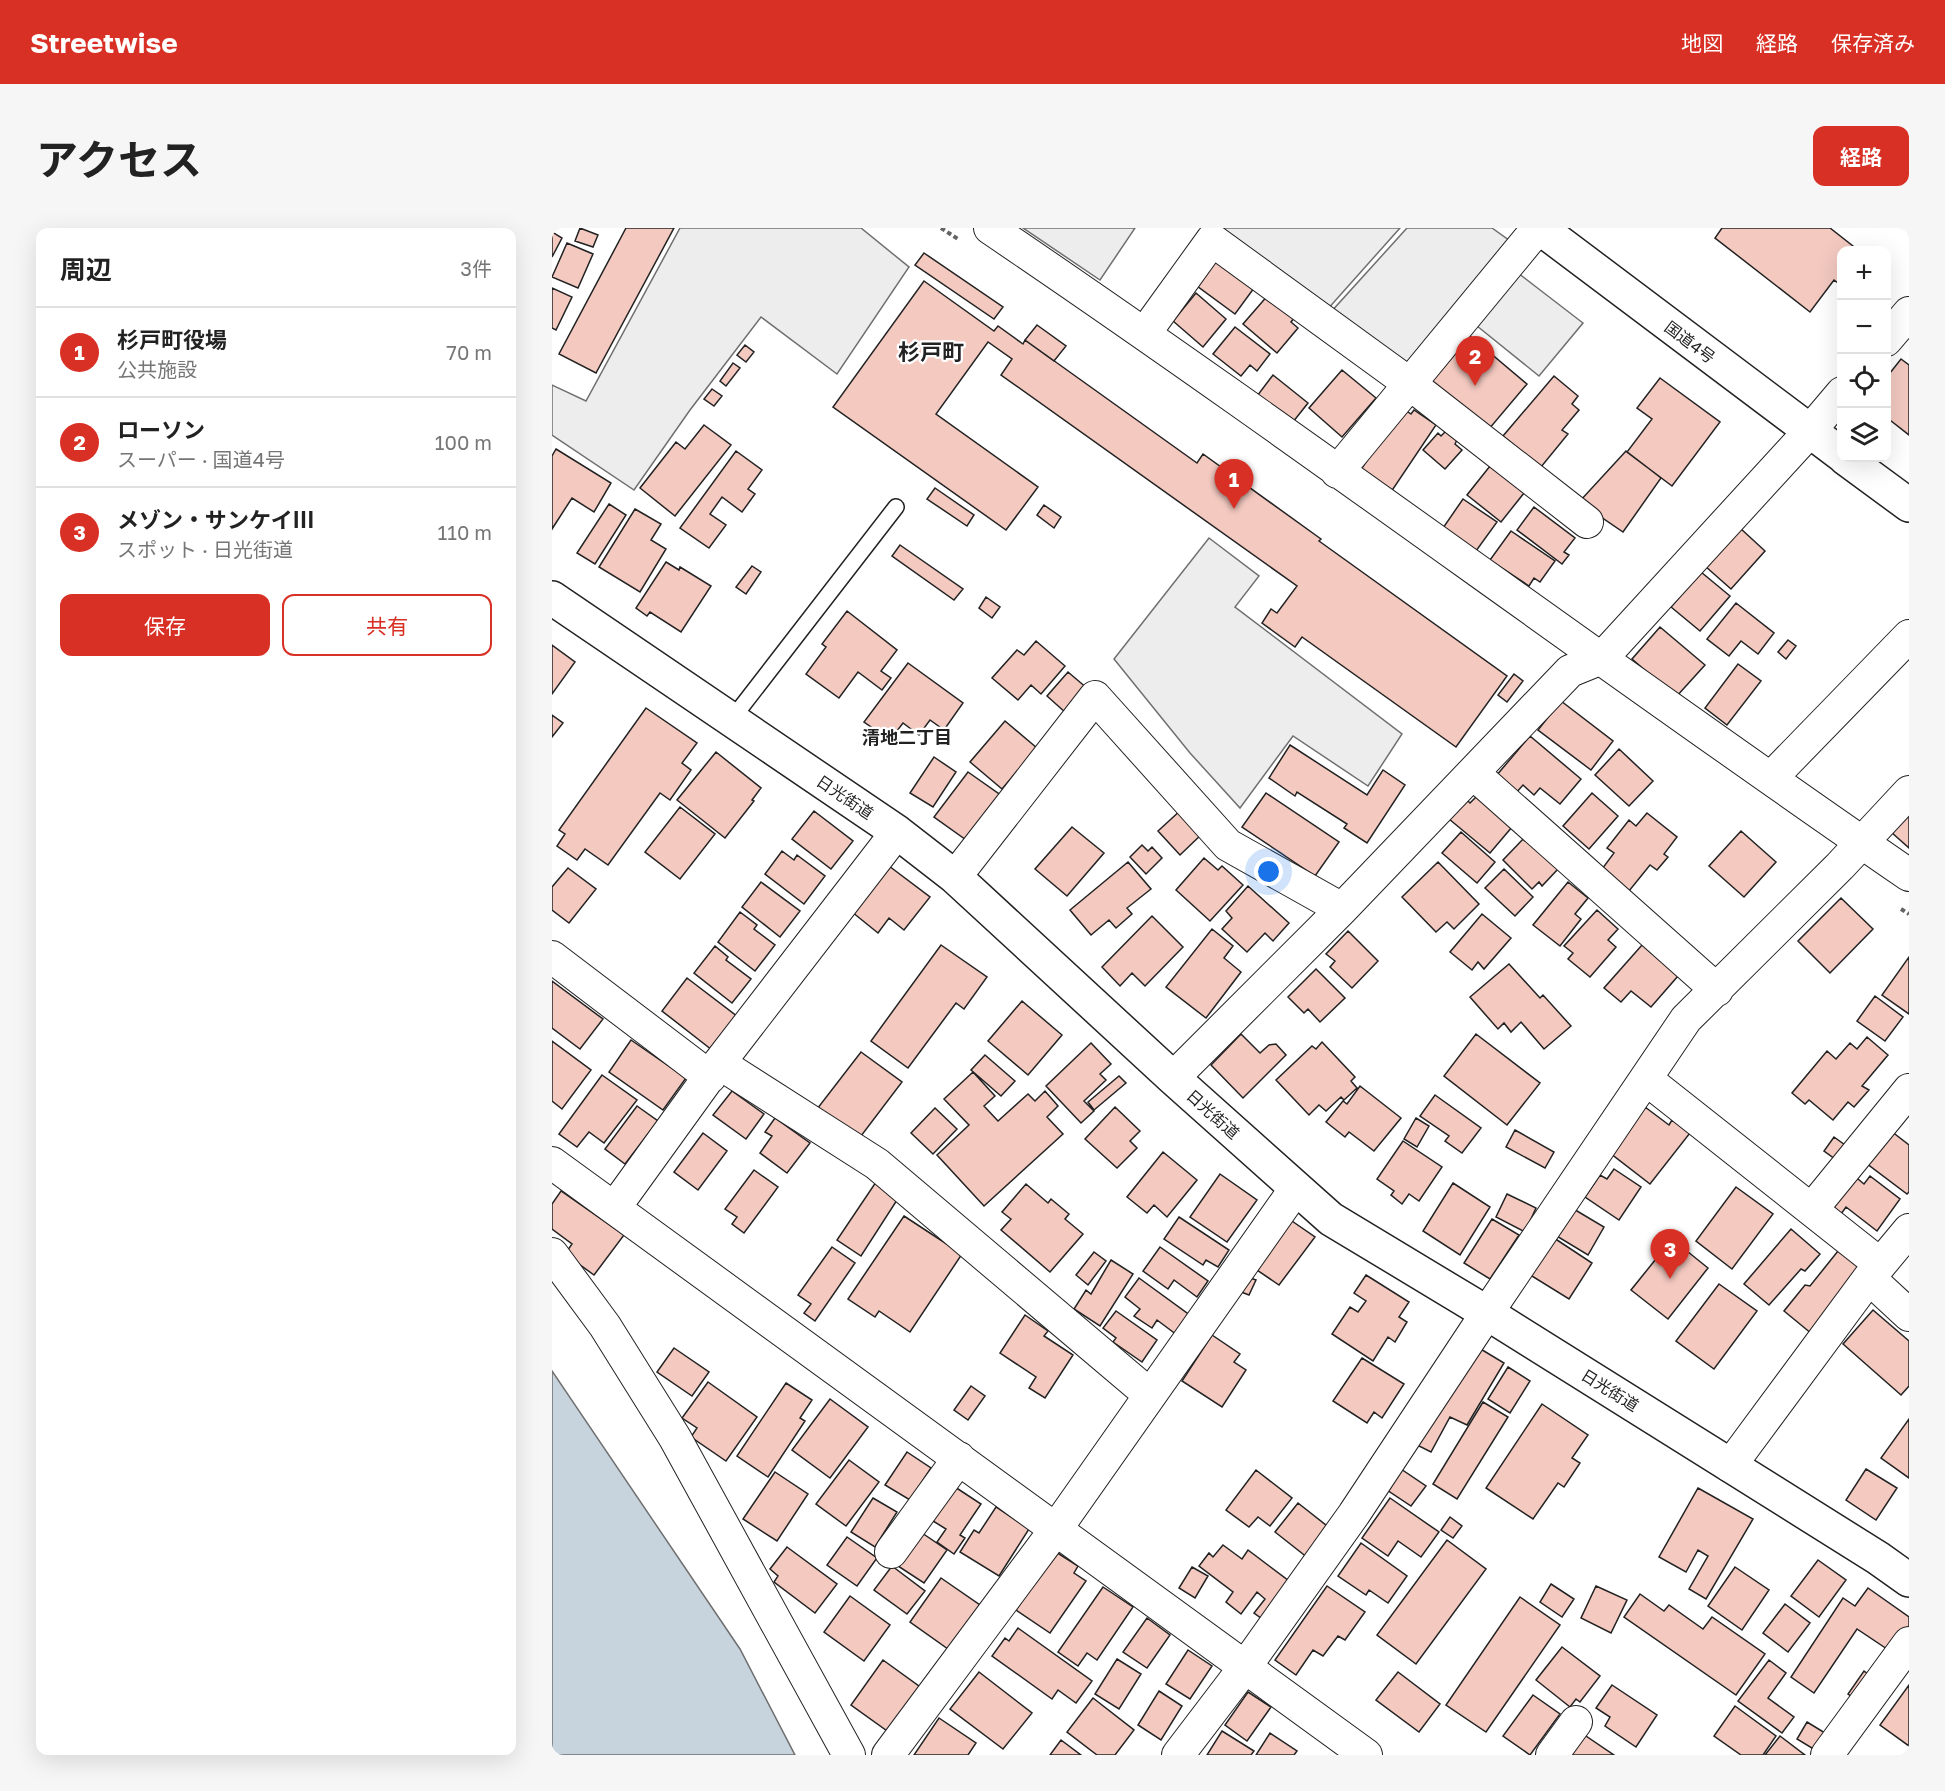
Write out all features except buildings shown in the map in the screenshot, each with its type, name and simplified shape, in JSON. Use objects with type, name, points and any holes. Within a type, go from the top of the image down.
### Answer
[{"type":"main road","name":"国道4号","points":[[1539,228],[1837,452]]},
{"type":"main road","name":"国道4号","points":[[1851,462],[1909,505]]},
{"type":"main road","name":"日光街道","points":[[552,598],[897,832],[955,877],[1173,1078],[1331,1219],[1487,1313],[1878,1558],[1909,1580]]},
{"type":"street","points":[[990,228],[1145,333],[1337,472],[1909,875]]},
{"type":"street","points":[[1337,472],[1539,228]]},
{"type":"street","points":[[1145,333],[1212,240],[1410,384],[1587,522]]},
{"type":"street","points":[[1891,335],[1909,313]]},
{"type":"street","points":[[1173,1078],[1342,909],[1570,671],[1602,658],[1837,399]]},
{"type":"street","points":[[1771,778],[1909,636]]},
{"type":"street","points":[[955,877],[1095,697],[1228,844],[1342,909]]},
{"type":"street","points":[[1473,773],[1717,990]]},
{"type":"street","points":[[1178,1755],[1245,1667],[1354,1514],[1686,1019],[1863,843],[1909,792]]},
{"type":"street","points":[[615,1207],[715,1070],[897,832]]},
{"type":"street","points":[[552,957],[715,1070],[877,1164],[1150,1395]]},
{"type":"street","points":[[1646,1079],[1812,1209],[1874,1271],[1909,1315]]},
{"type":"street","points":[[1812,1209],[1909,1090]]},
{"type":"street","points":[[552,1163],[1366,1755]]},
{"type":"street","points":[[888,1755],[1056,1529],[1296,1188]]},
{"type":"street","points":[[1730,1466],[1874,1271],[1909,1230]]},
{"type":"street","points":[[552,1254],[605,1326],[675,1438],[849,1755]]},
{"type":"street","points":[[891,1552],[959,1458]]},
{"type":"street","points":[[1827,1755],[1909,1643]]},
{"type":"street","points":[[1552,1755],[1576,1722]]},
{"type":"lane","points":[[732,719],[896,507]]},
{"type":"shaded area","points":[[680,228],[861,228],[909,267],[837,374],[761,317],[690,410],[634,490],[552,435],[552,385],[586,401]]},
{"type":"shaded area","points":[[1023,228],[1135,228],[1100,280]]},
{"type":"shaded area","points":[[1216,228],[1400,228],[1326,311]]},
{"type":"shaded area","points":[[1407,228],[1492,228],[1517,246],[1409,372],[1330,313]]},
{"type":"shaded area","points":[[1518,273],[1583,323],[1539,376],[1477,326]]},
{"type":"shaded area","points":[[1209,538],[1259,576],[1235,607],[1402,734],[1368,786],[1293,736],[1240,808],[1190,753],[1114,659]]},
{"type":"shaded area","points":[[552,1371],[740,1649],[795,1755],[552,1755]]},
{"type":"place","name":"ローソン","points":[[1475,386]]},
{"type":"place","name":"杉戸町役場","points":[[1234,509]]},
{"type":"place","name":"メゾン・サンケイⅢ","points":[[1670,1279]]},
{"type":"district","name":"杉戸町","points":[[931,352]]},
{"type":"district","name":"清地二丁目","points":[[907,738]]}]
